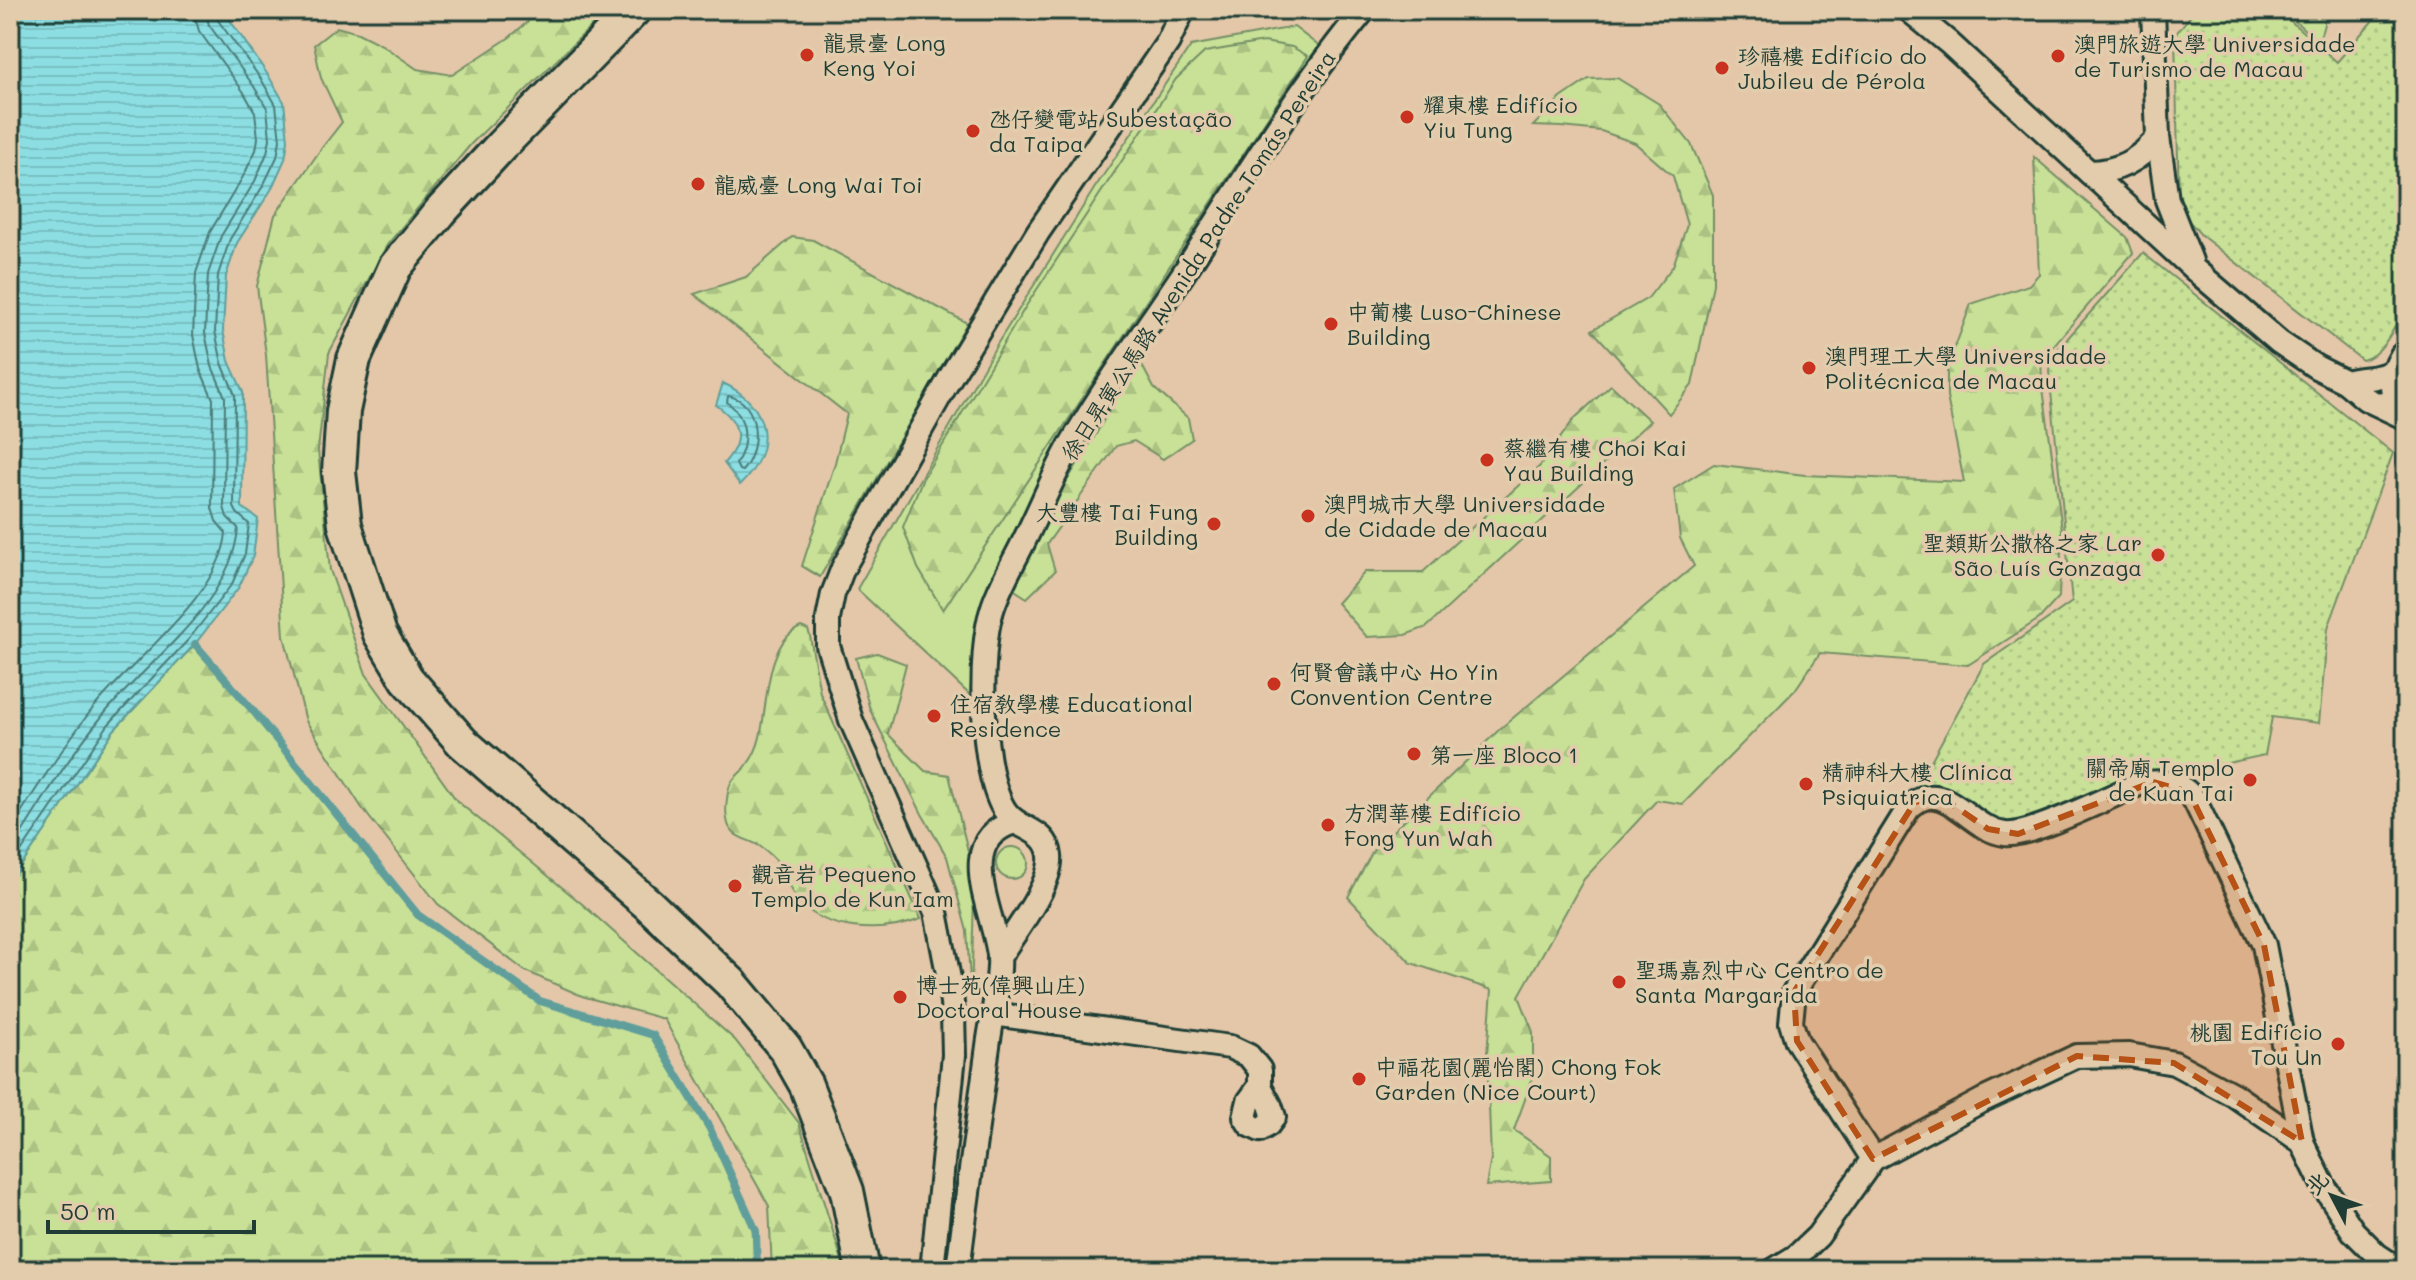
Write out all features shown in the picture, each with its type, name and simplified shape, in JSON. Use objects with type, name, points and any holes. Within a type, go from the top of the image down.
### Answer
[{"type":"street","points":[[634,10],[502,145],[395,267],[354,359],[343,411],[339,472],[345,525],[380,634],[407,679],[462,742],[649,905],[731,983],[785,1048],[806,1085],[847,1191],[863,1270]]},
{"type":"street","points":[[932,1270],[954,1055],[947,960],[936,912],[851,720],[828,646],[828,619],[843,568],[951,376],[1038,232],[1168,42],[1183,10]]},
{"type":"street","name":"徐日昇寅公馬路 Avenida Padre Tomás Pereira","points":[[999,957],[1046,883],[1051,860],[1047,844],[1036,832],[1015,822],[996,794],[985,733],[983,675],[991,611],[1069,447],[1306,87],[1364,10]]},
{"type":"street","points":[[1909,10],[1949,43],[2195,270],[2279,342],[2316,367],[2346,382],[2366,399],[2406,418]]},
{"type":"street","points":[[2153,10],[2158,137],[2167,200],[2195,270]]},
{"type":"street","points":[[2089,172],[2105,172],[2130,162],[2147,151],[2158,137]]},
{"type":"street","points":[[2346,382],[2382,377],[2406,359]]},
{"type":"street","points":[[2406,359],[2398,371],[2396,382],[2397,395],[2406,410]]},
{"type":"street","points":[[1873,1159],[1797,1041],[1791,1023],[1794,992],[1908,809],[1923,797],[1943,798],[1988,829],[2007,835],[2038,828],[2139,784],[2179,785],[2189,792],[2205,818],[2264,945],[2302,1142],[2323,1185],[2353,1231],[2377,1255],[2400,1270]]},
{"type":"street","name":"徐日昇寅公馬路 Avenida Padre Tomás Pereira","points":[[958,1270],[999,957],[981,878],[980,855],[996,831],[1015,822]]},
{"type":"street","points":[[993,1014],[1230,1047],[1249,1056],[1260,1070],[1260,1086]]},
{"type":"street","points":[[1774,1270],[1797,1256],[1818,1236],[1873,1159],[1983,1100],[2077,1056],[2129,1055],[2174,1063],[2234,1095],[2302,1142]]},
{"type":"highlighted area","points":[[2153,782],[2189,792],[2264,945],[2302,1142],[2174,1063],[2077,1056],[1873,1159],[1797,1041],[1794,992],[1915,802],[1943,798],[1988,829],[2018,834]]},
{"type":"green space","points":[[541,10],[608,10],[471,144],[387,245],[329,353],[318,450],[330,570],[366,674],[457,801],[581,903],[735,1040],[799,1123],[845,1270],[772,1270],[769,1206],[664,1019],[582,996],[525,971],[438,904],[362,808],[306,721],[284,636],[266,355],[257,286],[275,215],[342,122],[321,78],[314,45],[337,27],[382,45],[417,69],[452,75],[510,37]]},
{"type":"green space","points":[[2195,10],[2278,10],[2337,62],[2374,19],[2406,20],[2406,306],[2388,338],[2370,357],[2362,360],[2202,236],[2188,220],[2179,201],[2175,35]]},
{"type":"green space","points":[[2283,10],[2323,10],[2324,22],[2318,42]]},
{"type":"green space","points":[[1294,27],[1320,47],[1068,426],[1014,533],[977,617],[970,695],[857,589],[996,346],[1094,189],[1191,46]]},
{"type":"green space","points":[[1264,42],[1292,47],[1308,56],[943,610],[918,568],[903,527],[922,480],[1026,306],[1176,79],[1205,52]]},
{"type":"green space","points":[[1617,78],[1659,104],[1691,144],[1713,195],[1713,284],[1692,385],[1669,414],[1592,330],[1648,298],[1673,266],[1687,225],[1673,176],[1635,143],[1601,131],[1533,126],[1561,98],[1589,79]]},
{"type":"green space","points":[[2034,157],[2127,237],[2133,253],[2041,360],[2062,529],[2059,597],[2039,619],[1968,665],[1820,653],[1795,690],[1683,804],[1657,800],[1584,879],[1519,996],[1533,1032],[1533,1077],[1514,1130],[1551,1156],[1551,1181],[1486,1186],[1491,1159],[1487,1054],[1492,990],[1411,963],[1348,897],[1374,849],[1501,728],[1694,566],[1680,538],[1674,489],[1714,464],[1805,475],[1964,482],[1947,397],[1947,369],[1971,304],[2029,285],[2039,274]]},
{"type":"green space","points":[[792,237],[813,240],[967,323],[820,577],[802,566],[835,463],[847,414],[694,294],[746,277]]},
{"type":"green space","points":[[2143,253],[2393,453],[2328,628],[2319,723],[2272,717],[2265,755],[2172,775],[2013,828],[1915,790],[1984,664],[2072,602],[2049,371],[2051,357]]},
{"type":"green space","points":[[1138,358],[1154,388],[1188,418],[1192,439],[1163,459],[1134,441],[1116,446],[1047,544],[1055,571],[1027,598],[1010,587],[1050,508]]},
{"type":"green space","points":[[1611,385],[1650,421],[1427,627],[1405,635],[1367,637],[1337,603],[1365,572],[1423,572],[1540,466],[1574,419]]},
{"type":"green space","points":[[801,627],[808,630],[810,636],[820,693],[921,919],[872,928],[838,924],[822,918],[796,898],[772,856],[734,833],[728,825],[727,796],[733,780],[749,762],[758,744],[774,660],[789,635]]},
{"type":"green space","points":[[195,644],[418,915],[540,1001],[653,1035],[710,1129],[752,1222],[755,1270],[10,1270],[10,882],[114,730]]},
{"type":"green space","points":[[877,653],[906,664],[888,734],[925,771],[949,775],[968,851],[974,898],[971,998],[967,931],[947,857],[870,710],[856,658]]},
{"type":"green space","points":[[1012,847],[1024,851],[1028,863],[1024,875],[1012,879],[1000,875],[996,863],[1000,851]]},
{"type":"water","points":[[10,10],[223,10],[284,102],[288,140],[285,159],[271,190],[237,243],[226,276],[223,330],[229,361],[243,392],[242,507],[258,519],[253,556],[239,587],[195,644],[114,730],[10,882]]},
{"type":"water","points":[[723,383],[751,403],[763,429],[760,457],[740,485],[724,463],[735,447],[737,432],[731,418],[716,405]]},
{"type":"waterway","points":[[195,644],[255,713],[418,915],[540,1001],[653,1035],[710,1129],[756,1231],[757,1270]]},
{"type":"place","name":"龍景臺 Long Keng Yoi","points":[[807,55]]},
{"type":"place","name":"澳門旅遊大學 Universidade de Turismo de Macau","points":[[2058,56]]},
{"type":"place","name":"珍禧樓 Edifício do Jubileu de Pérola","points":[[1722,68]]},
{"type":"place","name":"耀東樓 Edifício Yiu Tung","points":[[1407,117]]},
{"type":"place","name":"氹仔變電站 Subestação da Taipa","points":[[973,131]]},
{"type":"place","name":"龍威臺 Long Wai Toi","points":[[698,184]]},
{"type":"place","name":"中葡樓 Luso-Chinese Building","points":[[1331,324]]},
{"type":"place","name":"澳門理工大學 Universidade Politécnica de Macau","points":[[1809,368]]},
{"type":"place","name":"蔡繼有樓 Choi Kai Yau Building","points":[[1487,460]]},
{"type":"place","name":"澳門城市大學 Universidade de Cidade de Macau","points":[[1308,516]]},
{"type":"place","name":"大豐樓 Tai Fung Building","points":[[1214,524]]},
{"type":"place","name":"聖類斯公撒格之家 Lar São Luís Gonzaga","points":[[2158,555]]},
{"type":"place","name":"何賢會議中心 Ho Yin Convention Centre","points":[[1274,684]]},
{"type":"place","name":"住宿教學樓 Educational Residence","points":[[934,716]]},
{"type":"place","name":"第一座 Bloco 1","points":[[1414,754]]},
{"type":"place","name":"關帝廟 Templo de Kuan Tai","points":[[2250,780]]},
{"type":"place","name":"精神科大樓 Clínica Psiquiatrica","points":[[1806,784]]},
{"type":"place","name":"方潤華樓 Edifício Fong Yun Wah","points":[[1328,825]]},
{"type":"place","name":"觀音岩 Pequeno Templo de Kun Iam","points":[[735,886]]},
{"type":"place","name":"聖瑪嘉烈中心 Centro de Santa Margarida","points":[[1619,982]]},
{"type":"place","name":"博士苑(偉興山庄) Doctoral House","points":[[900,997]]},
{"type":"place","name":"桃園 Edifício Tou Un","points":[[2338,1044]]},
{"type":"place","name":"中福花園(麗怡閣) Chong Fok Garden (Nice Court)","points":[[1359,1079]]}]
